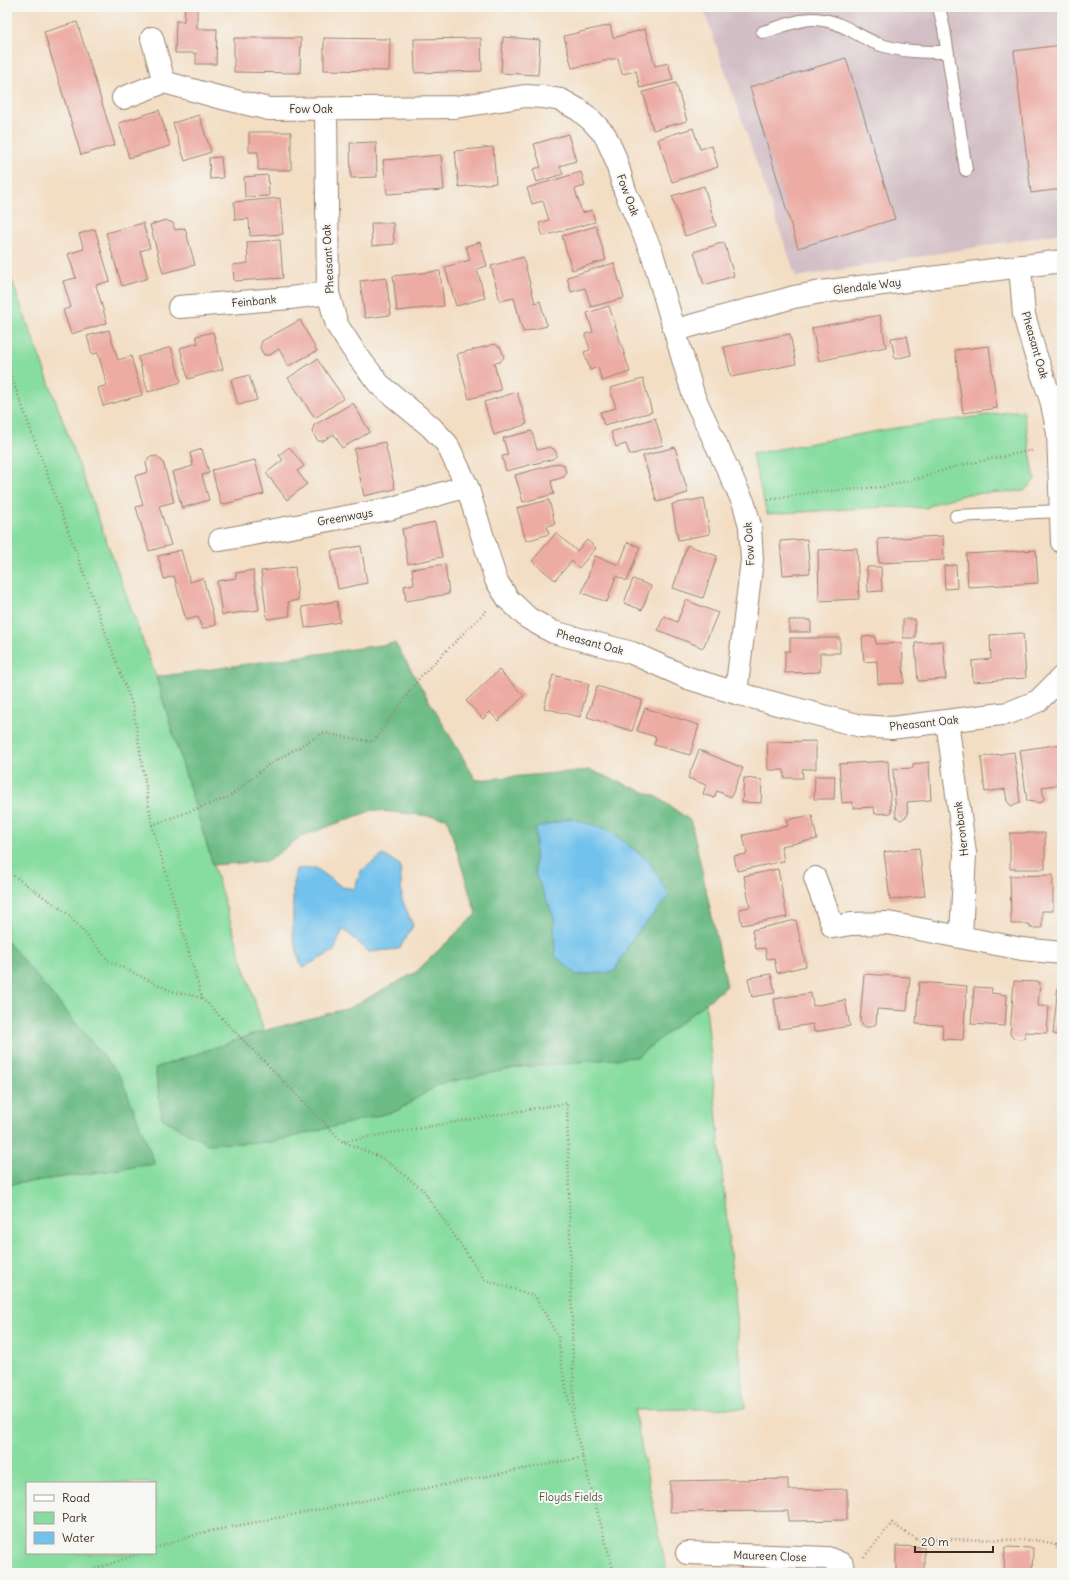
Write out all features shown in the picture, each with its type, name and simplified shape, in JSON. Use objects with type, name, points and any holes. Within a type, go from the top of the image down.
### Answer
[{"type":"street","points":[[123,98],[164,82],[152,38]]},
{"type":"street","name":"Fow Oak","points":[[164,82],[268,109],[456,107],[525,96],[561,100],[591,120],[604,136],[615,157],[625,190],[652,253],[676,330],[694,397],[744,504],[750,526],[752,560],[736,694]]},
{"type":"street","name":"Pheasant Oak","points":[[326,109],[328,293],[337,325],[356,354],[379,384],[431,427],[447,444],[467,486],[496,580],[508,600],[528,618],[553,632],[632,653],[688,678],[736,694],[861,726],[891,728],[1009,712],[1038,701],[1062,677]]},
{"type":"street","name":"Glendale Way","points":[[676,330],[794,297],[1062,260]]},
{"type":"street","name":"Pheasant Oak","points":[[1020,266],[1024,315],[1051,400],[1058,433],[1062,542]]},
{"type":"street","name":"Feinbank","points":[[179,308],[328,293]]},
{"type":"street","name":"Greenways","points":[[220,540],[389,509],[467,486]]},
{"type":"street","name":"Heronbank","points":[[947,721],[965,853],[961,936]]},
{"type":"street","points":[[815,878],[833,927],[851,924],[888,923],[1022,949],[1062,954]]},
{"type":"street","name":"Maureen Close","points":[[687,1553],[828,1558],[852,1568]]},
{"type":"lane","points":[[939,7],[948,52],[966,170]]},
{"type":"lane","points":[[763,32],[811,18],[844,26],[877,44],[912,52],[948,52]]},
{"type":"lane","points":[[956,516],[1060,511]]},
{"type":"path","points":[[7,365],[133,707],[152,825],[202,998],[342,1141],[384,1159],[423,1190],[485,1280],[535,1296],[558,1337],[563,1374],[614,1573]]},
{"type":"path","points":[[744,504],[813,492],[882,487],[920,478],[957,466],[1058,444]]},
{"type":"path","points":[[152,825],[229,797],[268,765],[323,733],[373,742],[421,676],[504,593]]},
{"type":"path","points":[[7,871],[68,914],[108,961],[171,991],[202,998]]},
{"type":"path","points":[[342,1141],[567,1103],[574,1420]]},
{"type":"path","points":[[156,1548],[201,1533],[584,1457]]},
{"type":"path","points":[[852,1568],[892,1523],[906,1534],[917,1539],[1037,1540],[1055,1544],[1062,1558]]},
{"type":"path","points":[[84,1573],[138,1554]]},
{"type":"shaded area","points":[[703,7],[1062,7],[1062,233],[796,277]]},
{"type":"green space","name":"Floyds Fields","points":[[7,267],[156,677],[274,1065],[705,996],[745,1408],[634,1410],[667,1573],[7,1573],[7,1185],[155,1164],[7,1118]]},
{"type":"green space","points":[[1023,410],[1035,480],[1024,491],[968,494],[938,502],[926,508],[882,507],[767,514],[752,454],[889,429]]},
{"type":"green space","points":[[395,643],[476,780],[590,770],[657,797],[691,821],[727,986],[637,1057],[521,1067],[439,1084],[397,1111],[272,1142],[207,1144],[162,1118],[155,1068],[263,1031],[349,1008],[416,972],[476,914],[447,818],[373,810],[300,837],[268,861],[213,865],[156,677]]},
{"type":"green space","points":[[7,941],[121,1077],[155,1164],[7,1185]]},
{"type":"water","points":[[570,818],[607,829],[649,861],[669,896],[632,939],[614,972],[577,975],[555,956],[554,917],[535,874],[536,828]]},
{"type":"water","points":[[383,855],[400,865],[402,899],[413,926],[399,949],[369,952],[343,929],[334,951],[302,968],[293,937],[293,884],[296,869],[316,868],[342,887],[354,889],[361,871]]},
{"type":"building","points":[[185,7],[197,7],[197,29],[217,29],[216,64],[196,64],[196,53],[175,53],[176,21],[184,21]]},
{"type":"building","points":[[77,22],[115,145],[81,155],[44,32]]},
{"type":"building","points":[[610,25],[613,38],[645,29],[655,66],[668,63],[673,80],[640,88],[636,71],[622,74],[618,58],[572,68],[564,36]]},
{"type":"building","points":[[503,37],[540,40],[538,75],[501,73]]},
{"type":"building","points":[[234,38],[301,38],[300,73],[234,72]]},
{"type":"building","points":[[324,38],[390,39],[389,71],[324,70]]},
{"type":"building","points":[[481,38],[482,71],[415,73],[414,39]]},
{"type":"building","points":[[1062,45],[1062,189],[1031,193],[1014,51]]},
{"type":"building","points":[[846,58],[895,219],[798,248],[750,87]]},
{"type":"building","points":[[676,83],[687,121],[653,130],[643,92]]},
{"type":"building","points":[[159,110],[170,146],[129,158],[119,123]]},
{"type":"building","points":[[199,115],[211,152],[185,161],[173,123]]},
{"type":"building","points":[[693,128],[700,149],[712,146],[718,167],[672,182],[658,139]]},
{"type":"building","points":[[249,132],[291,132],[291,170],[258,170],[258,152],[249,152]]},
{"type":"building","points":[[568,134],[576,161],[560,166],[563,174],[537,182],[533,169],[541,167],[534,144]]},
{"type":"building","points":[[376,142],[377,177],[351,178],[350,143]]},
{"type":"building","points":[[493,147],[496,183],[459,187],[455,151]]},
{"type":"building","points":[[441,155],[444,190],[387,194],[383,160]]},
{"type":"building","points":[[221,157],[223,178],[210,179],[209,158]]},
{"type":"building","points":[[581,172],[585,186],[575,189],[582,213],[592,210],[595,222],[543,236],[539,223],[549,220],[543,201],[532,204],[527,188]]},
{"type":"building","points":[[268,175],[269,196],[245,197],[244,177]]},
{"type":"building","points":[[704,186],[716,226],[685,236],[672,196]]},
{"type":"building","points":[[280,198],[283,234],[250,236],[249,219],[235,220],[234,202]]},
{"type":"building","points":[[165,220],[173,223],[175,230],[185,228],[195,265],[163,273],[150,225]]},
{"type":"building","points":[[143,223],[150,248],[140,251],[148,278],[122,286],[106,233]]},
{"type":"building","points":[[371,223],[393,223],[394,244],[372,246]]},
{"type":"building","points":[[596,226],[606,260],[572,270],[562,236]]},
{"type":"building","points":[[95,229],[110,281],[96,285],[107,323],[71,334],[63,310],[71,307],[63,281],[76,278],[68,254],[84,249],[79,234]]},
{"type":"building","points":[[280,240],[283,278],[234,281],[233,265],[248,263],[247,242]]},
{"type":"building","points":[[480,242],[487,266],[477,269],[485,298],[456,306],[445,267],[470,260],[466,246]]},
{"type":"building","points":[[724,242],[734,276],[704,285],[694,252]]},
{"type":"building","points":[[523,257],[535,303],[540,301],[547,326],[523,332],[514,298],[500,301],[491,266]]},
{"type":"building","points":[[614,263],[624,298],[591,307],[585,288],[571,292],[567,277]]},
{"type":"building","points":[[440,271],[444,306],[397,311],[393,276]]},
{"type":"building","points":[[386,278],[391,315],[365,318],[360,281]]},
{"type":"building","points":[[609,306],[630,372],[602,381],[598,367],[590,370],[584,352],[590,350],[585,334],[593,332],[587,313]]},
{"type":"building","points":[[880,315],[886,347],[819,361],[812,328]]},
{"type":"building","points":[[300,320],[317,351],[288,366],[279,349],[270,355],[264,355],[260,348],[262,341]]},
{"type":"building","points":[[109,330],[118,360],[131,356],[142,395],[103,406],[98,388],[107,385],[98,353],[92,354],[87,336]]},
{"type":"building","points":[[213,332],[223,369],[188,379],[180,348],[198,343],[196,336]]},
{"type":"building","points":[[790,334],[796,364],[731,377],[724,347]]},
{"type":"building","points":[[907,336],[911,355],[895,359],[891,338]]},
{"type":"building","points":[[495,344],[501,348],[504,357],[500,362],[494,363],[501,390],[469,399],[457,354]]},
{"type":"building","points":[[989,346],[997,408],[963,413],[955,350]]},
{"type":"building","points":[[171,347],[181,382],[148,392],[138,357]]},
{"type":"building","points":[[317,359],[344,398],[315,418],[288,378]]},
{"type":"building","points":[[249,375],[257,400],[238,405],[231,380]]},
{"type":"building","points":[[643,379],[652,412],[604,425],[600,412],[616,408],[610,388]]},
{"type":"building","points":[[517,392],[527,424],[494,435],[484,402]]},
{"type":"building","points":[[353,403],[370,432],[342,448],[334,434],[323,441],[318,441],[312,432],[314,425]]},
{"type":"building","points":[[655,418],[663,445],[630,455],[626,444],[616,447],[611,432]]},
{"type":"building","points":[[532,431],[537,450],[550,447],[555,450],[557,455],[553,459],[506,471],[502,456],[508,455],[503,438]]},
{"type":"building","points":[[385,442],[395,489],[364,496],[354,449]]},
{"type":"building","points":[[289,447],[304,466],[297,471],[307,484],[287,500],[266,473],[283,460],[279,455]]},
{"type":"building","points":[[675,447],[688,493],[657,502],[643,456]]},
{"type":"building","points":[[202,449],[209,473],[202,475],[209,500],[182,508],[172,472],[193,466],[190,453]]},
{"type":"building","points":[[157,456],[163,462],[174,502],[159,506],[171,545],[149,551],[136,507],[143,505],[135,476],[148,472],[146,463],[149,457]]},
{"type":"building","points":[[255,460],[264,494],[221,505],[212,470]]},
{"type":"building","points":[[559,463],[564,465],[566,472],[564,477],[551,481],[554,494],[523,502],[515,475]]},
{"type":"building","points":[[704,498],[710,534],[678,540],[672,504]]},
{"type":"building","points":[[549,500],[555,524],[547,526],[549,534],[526,541],[517,508]]},
{"type":"building","points":[[435,522],[442,557],[408,564],[402,529]]},
{"type":"building","points":[[556,533],[577,551],[587,540],[596,548],[579,568],[572,561],[555,580],[532,561]]},
{"type":"building","points":[[943,536],[944,560],[879,563],[878,539]]},
{"type":"building","points":[[807,539],[810,573],[783,575],[780,541]]},
{"type":"building","points":[[628,542],[640,547],[627,581],[616,576],[607,602],[582,593],[595,556],[619,565]]},
{"type":"building","points":[[687,545],[717,556],[703,598],[673,588]]},
{"type":"building","points":[[361,546],[367,583],[338,589],[331,551]]},
{"type":"building","points":[[857,548],[859,599],[819,601],[818,550]]},
{"type":"building","points":[[181,550],[190,582],[203,578],[216,625],[202,629],[198,617],[186,620],[174,576],[164,579],[158,556]]},
{"type":"building","points":[[1036,550],[1038,583],[968,587],[966,554]]},
{"type":"building","points":[[445,564],[449,594],[406,601],[404,586],[414,584],[412,569]]},
{"type":"building","points":[[956,565],[957,588],[945,589],[944,566]]},
{"type":"building","points":[[295,567],[298,600],[288,602],[290,616],[267,619],[261,571]]},
{"type":"building","points":[[867,567],[881,567],[882,591],[868,592]]},
{"type":"building","points":[[253,570],[259,610],[222,615],[217,581],[236,578],[236,573]]},
{"type":"building","points":[[633,579],[651,586],[642,610],[624,603]]},
{"type":"building","points":[[686,600],[718,613],[703,648],[658,630],[664,616],[677,622]]},
{"type":"building","points":[[337,601],[340,622],[305,628],[302,607]]},
{"type":"building","points":[[903,619],[915,619],[915,638],[903,638]]},
{"type":"building","points":[[789,620],[811,620],[811,632],[789,632]]},
{"type":"building","points":[[1023,633],[1026,678],[973,682],[972,661],[991,659],[990,635]]},
{"type":"building","points":[[875,636],[876,644],[902,643],[904,683],[878,684],[877,661],[864,662],[862,637]]},
{"type":"building","points":[[790,638],[840,638],[840,653],[820,653],[820,672],[785,673],[785,651],[790,651]]},
{"type":"building","points":[[943,641],[946,679],[918,681],[915,643]]},
{"type":"building","points":[[499,670],[524,696],[498,721],[490,712],[483,719],[466,701]]},
{"type":"building","points":[[553,675],[589,684],[580,717],[544,708]]},
{"type":"building","points":[[597,686],[642,700],[632,731],[587,717]]},
{"type":"building","points":[[645,708],[699,725],[690,755],[654,745],[656,737],[637,731]]},
{"type":"building","points":[[816,741],[816,769],[802,769],[803,778],[784,778],[784,770],[768,770],[767,742]]},
{"type":"building","points":[[1062,744],[1062,784],[1042,787],[1044,799],[1040,803],[1027,801],[1020,750]]},
{"type":"building","points":[[699,750],[743,768],[731,797],[717,791],[714,798],[703,794],[706,785],[688,778]]},
{"type":"building","points":[[1014,752],[1020,802],[1011,806],[1007,801],[1005,789],[985,792],[981,757]]},
{"type":"building","points":[[888,761],[891,813],[875,814],[874,807],[853,808],[853,802],[842,803],[839,764]]},
{"type":"building","points":[[929,762],[931,800],[907,802],[908,815],[901,820],[896,817],[893,769],[913,768],[913,764]]},
{"type":"building","points":[[815,776],[835,776],[834,799],[814,799]]},
{"type":"building","points":[[744,778],[762,780],[761,803],[742,802]]},
{"type":"building","points":[[812,815],[817,839],[781,846],[784,861],[737,871],[734,856],[747,854],[743,835],[788,826],[786,820]]},
{"type":"building","points":[[1010,833],[1045,833],[1045,869],[1010,869]]},
{"type":"building","points":[[919,848],[925,896],[890,900],[884,852]]},
{"type":"building","points":[[778,869],[787,917],[742,925],[739,909],[750,907],[744,876]]},
{"type":"building","points":[[1053,875],[1053,911],[1042,911],[1042,928],[1030,928],[1030,924],[1011,924],[1010,876]]},
{"type":"building","points":[[796,920],[806,966],[777,973],[774,958],[767,959],[765,948],[756,949],[752,930]]},
{"type":"building","points":[[771,974],[775,993],[752,997],[748,978]]},
{"type":"building","points":[[864,974],[910,977],[907,1011],[877,1009],[876,1024],[870,1027],[864,1027],[860,1021]]},
{"type":"building","points":[[1014,981],[1040,982],[1038,1006],[1049,1006],[1047,1033],[1025,1032],[1025,1037],[1021,1039],[1013,1038],[1010,1034]]},
{"type":"building","points":[[919,982],[967,986],[963,1040],[942,1039],[943,1025],[916,1024]]},
{"type":"building","points":[[1058,985],[1062,986],[1062,1035],[1053,1034]]},
{"type":"building","points":[[974,987],[992,988],[991,993],[1007,995],[1005,1026],[971,1024]]},
{"type":"building","points":[[811,993],[813,1006],[845,1000],[850,1026],[814,1032],[813,1024],[779,1029],[774,999]]},
{"type":"building","points":[[788,1479],[788,1490],[847,1489],[847,1520],[788,1521],[788,1511],[670,1512],[670,1481]]},
{"type":"building","points":[[896,1546],[924,1547],[924,1573],[896,1573]]},
{"type":"building","points":[[1005,1547],[1033,1548],[1032,1573],[1004,1573]]},
{"type":"building","points":[[741,1565],[775,1566],[775,1573],[741,1573]]}]
